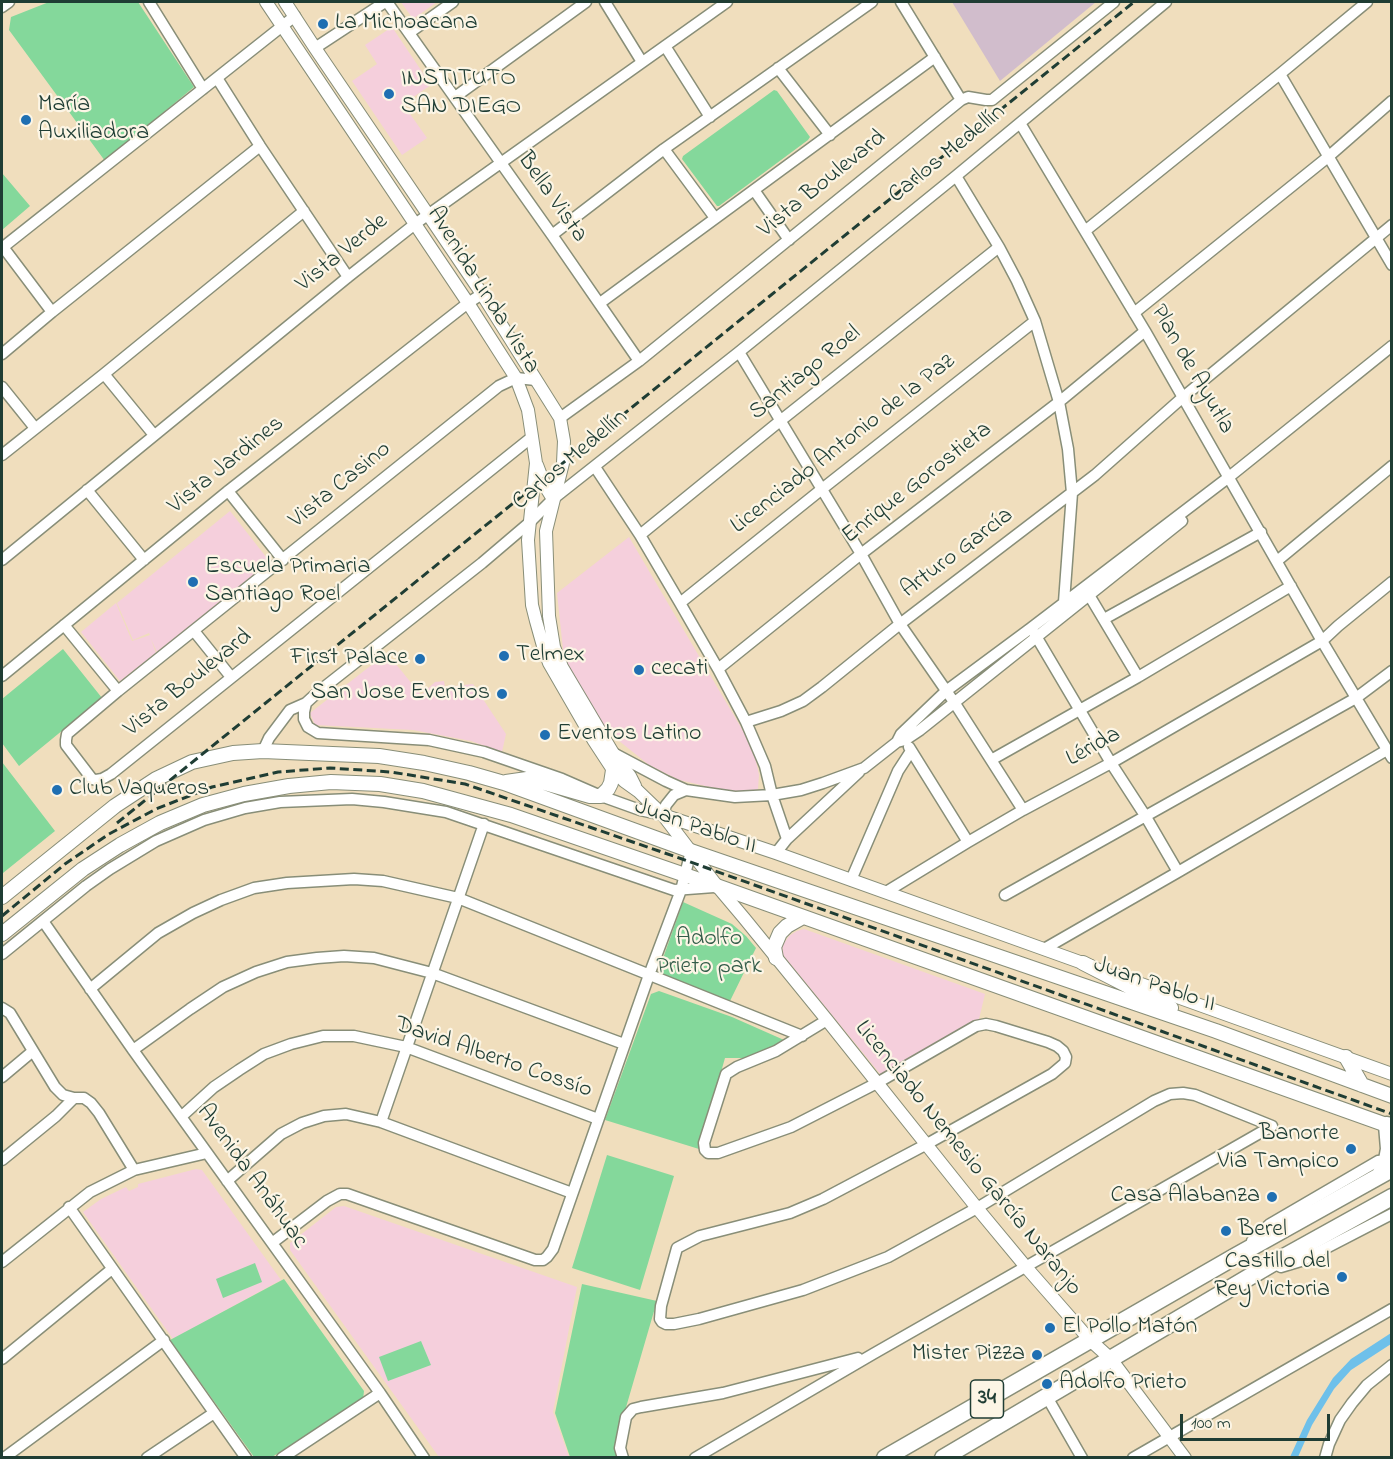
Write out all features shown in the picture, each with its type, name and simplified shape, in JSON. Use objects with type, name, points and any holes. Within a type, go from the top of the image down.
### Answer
[{"type":"main road","name":"Juan Pablo II","points":[[2,897],[115,806],[156,779],[192,762],[233,753],[263,751],[379,756],[424,763],[504,783],[691,851],[1216,1031],[1392,1096]]},
{"type":"main road","points":[[504,783],[527,779],[590,796],[601,796],[611,783],[613,770]]},
{"type":"main road","name":"Juan Pablo II","points":[[2,934],[82,869],[160,823],[203,805],[244,794],[289,786],[331,782],[380,784],[423,791],[511,815],[717,886],[1389,1126]]},
{"type":"main road","points":[[776,958],[774,948],[780,933],[803,917]]},
{"type":"main road","points":[[1083,963],[1216,1031]]},
{"type":"main road","points":[[1346,1057],[1362,1085]]},
{"type":"main road","points":[[1386,1168],[1389,1126]]},
{"type":"main road","name":"34","points":[[885,1458],[1386,1168]]},
{"type":"main road","name":"34","points":[[942,1458],[1273,1263],[1392,1197]]},
{"type":"street","points":[[2,7],[9,2]]},
{"type":"street","points":[[149,2],[203,89]]},
{"type":"street","name":"Avenida Linda Vista","points":[[266,2],[516,378],[528,410],[536,463],[528,540],[532,605],[543,646],[554,671],[613,770],[663,815],[691,851]]},
{"type":"street","name":"Avenida Linda Vista","points":[[285,2],[482,294],[560,418],[564,441],[563,463],[546,531],[549,616],[554,647],[562,667],[638,791]]},
{"type":"street","points":[[315,48],[386,2]]},
{"type":"street","name":"Bella Vista","points":[[386,2],[639,361]]},
{"type":"street","points":[[409,33],[453,2]]},
{"type":"street","points":[[455,97],[586,2]]},
{"type":"street","points":[[605,2],[642,62]]},
{"type":"street","name":"Vista Verde","points":[[2,560],[415,224],[727,2]]},
{"type":"street","points":[[552,235],[664,149],[872,2]]},
{"type":"street","points":[[902,2],[961,100],[969,96],[992,100],[1114,2]]},
{"type":"street","name":"Carlos Medellín","points":[[263,751],[269,738],[290,710],[306,703],[466,577],[529,523],[553,499],[956,176],[1166,2]]},
{"type":"street","points":[[1085,231],[1367,2]]},
{"type":"street","points":[[52,312],[2,248],[295,16]]},
{"type":"street","points":[[665,46],[710,117]]},
{"type":"street","points":[[600,303],[935,57]]},
{"type":"street","points":[[778,68],[830,135]]},
{"type":"street","points":[[1280,74],[1392,265]]},
{"type":"street","points":[[217,78],[348,277]]},
{"type":"street","name":"Vista Boulevard","points":[[560,418],[639,361],[961,100]]},
{"type":"street","points":[[1134,313],[1328,157],[1392,101]]},
{"type":"street","name":"Plan de Ayutla","points":[[1020,123],[1145,331],[1389,754]]},
{"type":"street","points":[[2,354],[260,146]]},
{"type":"street","points":[[664,149],[715,218]]},
{"type":"street","points":[[956,176],[1017,281],[1035,321],[1059,402],[1068,449],[1072,493],[1064,602]]},
{"type":"street","points":[[754,190],[789,240]]},
{"type":"street","points":[[2,455],[304,211]]},
{"type":"street","name":"Arturo García","points":[[746,722],[803,701],[1095,475],[1182,398],[1392,225]]},
{"type":"street","name":"Santiago Roel","points":[[640,535],[999,247]]},
{"type":"street","name":"Vista Jardines","points":[[2,676],[228,491],[482,294]]},
{"type":"street","name":"Licenciado Antonio de la Paz","points":[[680,603],[1035,321]]},
{"type":"street","name":"Enrique Gorostieta","points":[[718,669],[861,554],[1059,402],[1145,331]]},
{"type":"street","points":[[776,853],[787,838],[864,768],[901,739],[946,691],[1089,595],[1392,346]]},
{"type":"street","points":[[738,352],[861,554],[900,624],[954,702],[1023,810]]},
{"type":"street","points":[[104,374],[154,435]]},
{"type":"street","points":[[516,378],[536,380]]},
{"type":"street","name":"Vista Casino","points":[[67,734],[499,386],[516,378]]},
{"type":"street","points":[[2,387],[35,428]]},
{"type":"street","name":"Vista Boulevard","points":[[67,734],[66,746],[92,779],[102,779],[111,774],[532,437]]},
{"type":"street","points":[[536,463],[553,499]]},
{"type":"street","points":[[1277,561],[1392,466]]},
{"type":"street","points":[[595,467],[640,535],[746,722],[765,766],[787,838]]},
{"type":"street","points":[[901,739],[920,730],[954,702],[1034,632],[1064,602],[1230,479]]},
{"type":"street","points":[[87,490],[144,560]]},
{"type":"street","points":[[228,491],[283,560]]},
{"type":"street","points":[[1104,619],[1261,532]]},
{"type":"street","name":"Lérida","points":[[886,892],[1023,810],[1111,763],[1322,641],[1392,582]]},
{"type":"street","points":[[991,760],[1138,677],[1291,586]]},
{"type":"street","points":[[1089,595],[1138,677]]},
{"type":"street","points":[[64,625],[118,691]]},
{"type":"street","points":[[194,631],[231,677]]},
{"type":"street","points":[[1034,632],[1178,872]]},
{"type":"street","points":[[1005,895],[1356,698],[1392,671]]},
{"type":"street","points":[[306,703],[304,718],[308,726],[318,733],[429,740],[484,752],[562,779],[640,810],[663,815],[776,853],[1392,1074]]},
{"type":"street","points":[[901,739],[911,751],[968,842]]},
{"type":"street","points":[[851,880],[898,771],[911,751]]},
{"type":"street","points":[[613,753],[686,790],[735,797],[772,795],[812,787],[864,768]]},
{"type":"street","points":[[1044,949],[1389,754]]},
{"type":"street","points":[[663,815],[666,805],[674,795],[686,790]]},
{"type":"street","points":[[2,954],[86,886],[156,841],[204,820],[245,808],[280,802],[352,800],[416,806],[446,812],[484,824],[674,890],[717,886]]},
{"type":"street","points":[[381,1122],[484,824]]},
{"type":"street","points":[[272,1244],[333,1196],[347,1194],[535,1260],[543,1260],[550,1254],[681,890],[691,851]]},
{"type":"street","name":"Licenciado Nemesio García Naranjo","points":[[691,851],[977,1208],[1090,1340],[1111,1359],[1185,1458]]},
{"type":"street","points":[[90,988],[158,933],[221,900],[254,888],[317,880],[354,879],[383,881],[458,898],[802,1036]]},
{"type":"street","name":"Avenida Anáhuac","points":[[43,921],[424,1458]]},
{"type":"street","points":[[133,1050],[223,987],[256,972],[287,962],[344,956],[374,958],[432,973],[624,1044]]},
{"type":"street","points":[[2,1008],[10,1013],[55,1087],[63,1095],[84,1098],[91,1103],[134,1170]]},
{"type":"street","points":[[695,1458],[1272,1126],[1195,1095],[1170,1094],[1154,1101],[977,1208],[888,1257],[803,1290],[699,1319],[674,1324],[662,1322],[660,1319],[661,1306],[677,1248],[700,1236],[762,1221],[823,1199],[1052,1074],[1065,1063],[1066,1057],[1063,1051],[1048,1042],[996,1026],[986,1024],[976,1026],[878,1083],[791,1127],[718,1153],[708,1153],[704,1143],[726,1074],[776,1051],[827,1020]]},
{"type":"street","name":"David Alberto Cossío","points":[[182,1116],[214,1087],[264,1054],[322,1036],[354,1036],[406,1047],[598,1119]]},
{"type":"street","points":[[2,1077],[33,1051]]},
{"type":"street","points":[[2,1160],[56,1116],[74,1098]]},
{"type":"street","points":[[227,1181],[281,1134],[302,1123],[324,1116],[346,1114],[381,1122],[572,1193]]},
{"type":"street","points":[[2,1262],[90,1192],[134,1170],[207,1154]]},
{"type":"street","points":[[69,1207],[246,1458]]},
{"type":"street","points":[[1273,1263],[1281,1267],[1300,1261],[1390,1216]]},
{"type":"street","points":[[2,1359],[112,1269]]},
{"type":"street","points":[[1133,1458],[1392,1309]]},
{"type":"street","points":[[4,1458],[164,1340]]},
{"type":"street","points":[[623,1458],[620,1448],[626,1417],[633,1409],[723,1393],[873,1354]]},
{"type":"street","points":[[1325,1458],[1340,1420],[1352,1402],[1367,1385],[1392,1365]]},
{"type":"street","points":[[282,1458],[380,1393]]},
{"type":"street","points":[[1047,1397],[1082,1458]]},
{"type":"street","points":[[147,1458],[214,1413]]},
{"type":"shaded area","points":[[401,2],[437,2],[413,19]]},
{"type":"shaded area","points":[[952,2],[1096,2],[1000,81]]},
{"type":"shaded area","name":"INSTITUTO SAN DIEGO","points":[[392,27],[431,85],[403,104],[427,138],[402,155],[352,81],[377,64],[365,45]]},
{"type":"shaded area","name":"Escuela Primaria Santiago Roel","points":[[230,511],[270,562],[157,652],[151,639],[156,653],[120,681],[81,632],[116,603],[132,641],[150,635],[149,633],[133,640],[117,603]]},
{"type":"shaded area","name":"cecati","points":[[629,537],[753,748],[759,775],[758,789],[745,793],[710,787],[679,780],[649,765],[603,728],[564,659],[557,593]]},
{"type":"shaded area","points":[[387,653],[421,695],[435,682],[444,681],[445,687],[473,684],[506,734],[502,752],[471,741],[413,730],[315,725],[310,713]]},
{"type":"shaded area","points":[[804,929],[985,994],[979,1019],[881,1075],[783,955],[782,946],[789,936]]},
{"type":"shaded area","points":[[196,1169],[202,1170],[281,1280],[173,1339],[83,1212],[101,1199],[126,1187],[129,1191],[138,1187],[138,1184]]},
{"type":"shaded area","points":[[344,1206],[577,1287],[553,1412],[569,1457],[439,1457],[290,1250],[290,1243],[336,1207]]},
{"type":"green space","points":[[49,2],[138,2],[194,87],[105,161],[9,30],[11,17]]},
{"type":"green space","points":[[774,90],[810,137],[717,206],[682,159],[683,156]]},
{"type":"green space","points":[[2,173],[30,206],[2,230]]},
{"type":"green space","points":[[63,649],[102,698],[19,766],[2,743],[2,699]]},
{"type":"green space","name":"Club Vaqueros","points":[[2,762],[55,831],[3,873],[2,871]]},
{"type":"green space","name":"Adolfo Prieto park","points":[[683,902],[732,924],[756,948],[730,1001],[657,975]]},
{"type":"green space","points":[[659,991],[732,1017],[784,1040],[784,1044],[745,1058],[725,1058],[699,1149],[605,1120],[651,994]]},
{"type":"green space","points":[[607,1155],[674,1176],[640,1290],[572,1268]]},
{"type":"green space","points":[[255,1263],[262,1282],[223,1298],[216,1279]]},
{"type":"green space","points":[[284,1279],[364,1391],[363,1400],[272,1457],[254,1457],[170,1340]]},
{"type":"green space","points":[[582,1284],[657,1301],[615,1445],[619,1457],[570,1457],[555,1413]]},
{"type":"green space","points":[[421,1341],[431,1365],[388,1381],[379,1357]]},
{"type":"water","points":[[1391,1333],[1391,1344],[1351,1370],[1334,1389],[1312,1425],[1298,1457],[1290,1457],[1307,1420],[1333,1378],[1351,1359]]},
{"type":"railway","points":[[117,823],[1134,2]]},
{"type":"railway","points":[[2,916],[65,864],[109,834],[156,809],[212,787],[278,772],[330,768],[391,772],[465,784],[682,859],[1392,1114]]},
{"type":"place","name":"La Michoacana","points":[[323,24]]},
{"type":"place","name":"INSTITUTO SAN DIEGO","points":[[389,94]]},
{"type":"place","name":"María Auxiliadora","points":[[26,120]]},
{"type":"place","name":"Escuela Primaria Santiago Roel","points":[[193,582]]},
{"type":"place","name":"Telmex","points":[[504,656]]},
{"type":"place","name":"First Palace","points":[[420,659]]},
{"type":"place","name":"cecati","points":[[639,670]]},
{"type":"place","name":"San Jose Eventos","points":[[502,694]]},
{"type":"place","name":"Eventos Latino","points":[[545,735]]},
{"type":"place","name":"Club Vaqueros","points":[[57,790]]},
{"type":"place","name":"Banorte Via Tampico","points":[[1351,1149]]},
{"type":"place","name":"Casa Alabanza","points":[[1272,1197]]},
{"type":"place","name":"Berel","points":[[1226,1231]]},
{"type":"place","name":"Castillo del Rey Victoria","points":[[1342,1277]]},
{"type":"place","name":"El Pollo Matón","points":[[1050,1328]]},
{"type":"place","name":"Mister Pizza","points":[[1037,1355]]},
{"type":"place","name":"Adolfo Prieto","points":[[1047,1384]]}]
